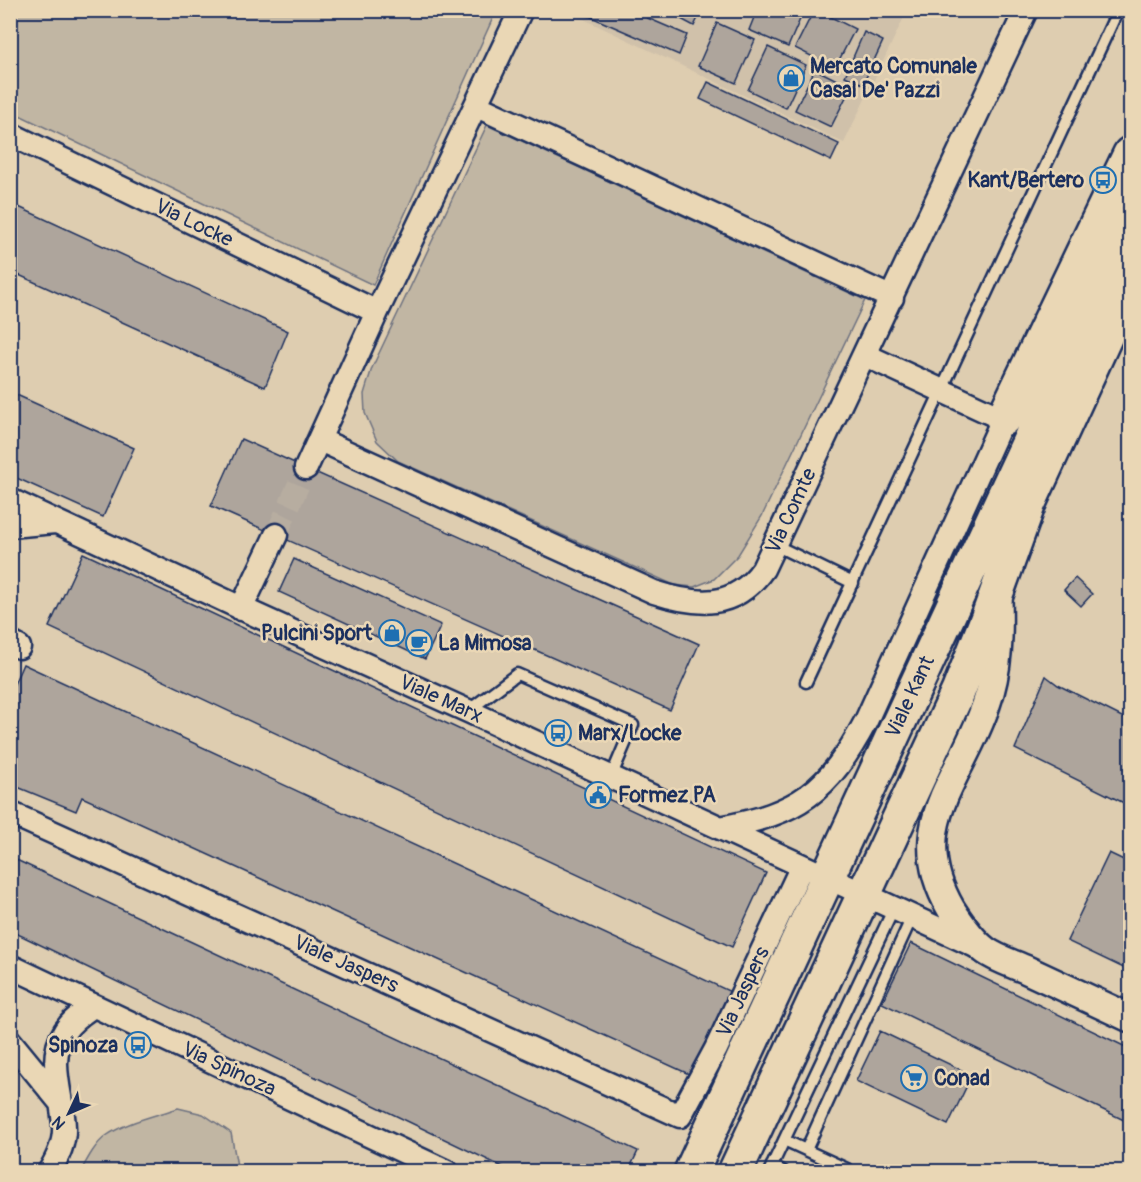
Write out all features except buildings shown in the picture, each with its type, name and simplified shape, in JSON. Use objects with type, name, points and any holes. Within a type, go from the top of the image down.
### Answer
[{"type":"main road","points":[[1003,419],[1131,154]]},
{"type":"main road","name":"Viale Kant","points":[[691,1172],[814,872],[1131,223]]},
{"type":"main road","name":"Viale Kant","points":[[735,1172],[958,692],[1029,503],[1131,284]]},
{"type":"street","points":[[306,468],[377,312],[521,10]]},
{"type":"street","name":"Via Comte","points":[[320,441],[654,592],[679,599],[710,602],[736,595],[756,579],[764,569],[1026,10]]},
{"type":"street","points":[[477,106],[892,298]]},
{"type":"street","name":"Via Locke","points":[[10,134],[377,312]]},
{"type":"street","points":[[865,355],[1003,419]]},
{"type":"street","name":"Viale Kant","points":[[720,828],[757,820],[789,807],[811,794],[839,767],[866,721],[1003,419]]},
{"type":"street","name":"Viale Marx","points":[[10,500],[986,951]]},
{"type":"street","points":[[10,526],[56,522]]},
{"type":"street","points":[[242,609],[276,535]]},
{"type":"street","points":[[997,590],[999,644],[991,690],[976,729],[939,807],[933,837],[935,869],[947,901],[963,926],[986,951],[1131,1018]]},
{"type":"street","name":"Viale Jaspers","points":[[10,813],[680,1116]]},
{"type":"street","name":"Via Jaspers","points":[[680,1116],[814,872]]},
{"type":"street","name":"Via Spinoza","points":[[10,966],[447,1172]]},
{"type":"street","points":[[49,1172],[59,1152],[64,1131],[56,1058],[59,1042],[70,1024],[93,1006]]},
{"type":"street","points":[[10,1041],[60,1102]]},
{"type":"lane","points":[[806,682],[1118,10]]},
{"type":"lane","points":[[775,545],[853,582]]},
{"type":"lane","points":[[468,711],[517,674],[633,725],[611,777]]},
{"type":"lane","points":[[784,1172],[771,1168],[903,913]]},
{"type":"lane","points":[[806,1150],[903,913]]},
{"type":"lane","points":[[784,1140],[847,1169]]},
{"type":"shaded area","name":"Mercato Comunale Casal De' Pazzi","points":[[573,10],[907,11],[844,143],[571,13]]},
{"type":"shaded area","points":[[10,11],[496,11],[373,285],[11,111]]},
{"type":"shaded area","points":[[487,125],[865,300],[762,516],[738,555],[714,579],[694,587],[674,585],[398,461],[377,441],[365,413],[364,394],[372,368]]},
{"type":"shaded area","points":[[178,1108],[203,1114],[231,1133],[237,1166],[261,1171],[81,1171],[95,1148],[106,1136],[132,1123]]},
{"type":"tunnel","points":[[276,535],[306,468]]},
{"type":"place","name":"Mercato Comunale Casal De' Pazzi","points":[[791,78]]},
{"type":"place","name":"Kant/Bertero","points":[[1103,180]]},
{"type":"place","name":"Pulcini Sport","points":[[392,633]]},
{"type":"place","name":"La Mimosa","points":[[419,643]]},
{"type":"place","name":"Marx/Locke","points":[[558,733]]},
{"type":"place","name":"Formez PA","points":[[598,795]]},
{"type":"place","name":"Spinoza","points":[[138,1045]]},
{"type":"place","name":"Conad","points":[[914,1078]]}]
